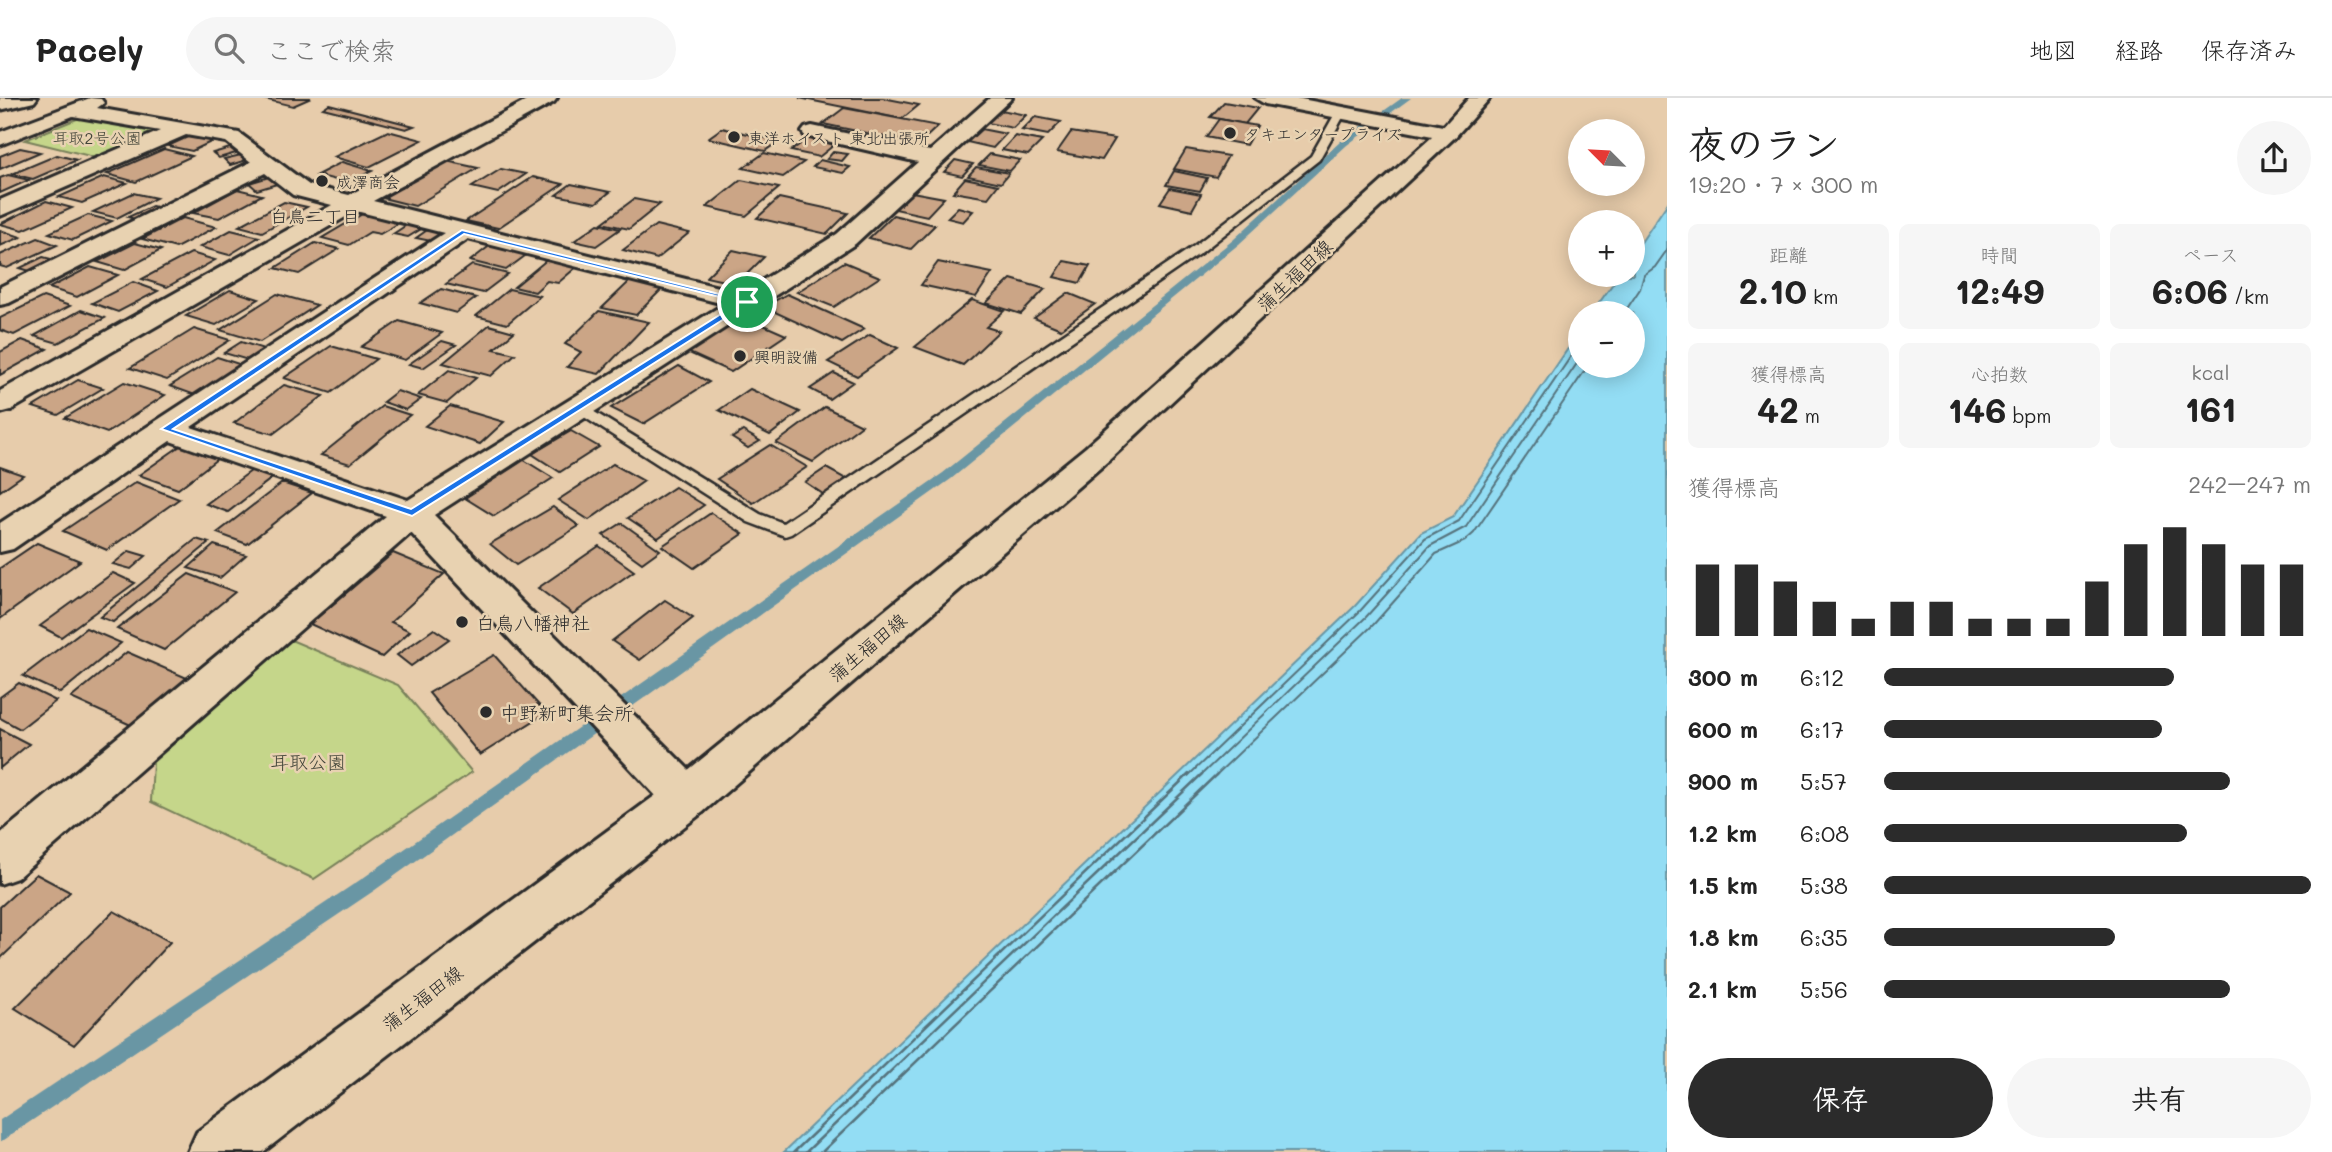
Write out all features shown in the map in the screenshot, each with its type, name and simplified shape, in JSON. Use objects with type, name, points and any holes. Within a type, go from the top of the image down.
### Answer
[{"type":"street","points":[[0,104],[27,98]]},
{"type":"street","points":[[0,139],[71,110],[113,98]]},
{"type":"street","points":[[1,404],[433,157],[547,98]]},
{"type":"street","points":[[0,863],[412,513],[846,239],[1002,98]]},
{"type":"street","points":[[1265,98],[1448,133]]},
{"type":"street","name":"蒲生福田線","points":[[217,1152],[687,799],[1097,454],[1448,133],[1480,98]]},
{"type":"street","points":[[71,110],[232,137],[301,190],[747,302]]},
{"type":"street","points":[[0,209],[183,129]]},
{"type":"street","points":[[812,132],[934,159]]},
{"type":"street","points":[[0,297],[267,163]]},
{"type":"street","points":[[0,540],[462,232]]},
{"type":"street","points":[[166,429],[412,513],[687,799]]},
{"type":"lane","points":[[578,408],[754,519],[785,530],[1198,249],[1315,158],[1351,113]]},
{"type":"green space","name":"耳取2号公園","points":[[89,114],[170,129],[102,159],[25,140]]},
{"type":"green space","name":"耳取公園","points":[[291,640],[398,685],[472,772],[314,879],[151,802],[153,762]]},
{"type":"water","points":[[1667,204],[1667,1152],[784,1152],[1355,606],[1421,533],[1453,517],[1568,349],[1568,378],[1645,378],[1645,301],[1601,301],[1610,287],[1645,287],[1645,236]]},
{"type":"building","points":[[260,98],[311,98],[293,106]]},
{"type":"building","points":[[799,98],[883,98],[919,105],[902,119]]},
{"type":"building","points":[[1224,102],[1258,108],[1245,124],[1210,117]]},
{"type":"building","points":[[329,104],[414,126],[406,129],[323,108]]},
{"type":"building","points":[[844,108],[938,126],[919,144],[823,124]]},
{"type":"building","points":[[1001,110],[1026,115],[1013,128],[987,123]]},
{"type":"building","points":[[1035,117],[1061,122],[1048,135],[1022,130]]},
{"type":"building","points":[[1219,119],[1257,126],[1246,145],[1206,137]]},
{"type":"building","points":[[722,128],[779,141],[765,151],[708,138]]},
{"type":"building","points":[[981,129],[1006,134],[993,148],[967,142]]},
{"type":"building","points":[[388,131],[422,140],[369,167],[334,157]]},
{"type":"building","points":[[1071,132],[1115,139],[1102,160],[1057,152]]},
{"type":"building","points":[[192,135],[215,140],[192,151],[168,146]]},
{"type":"building","points":[[812,135],[839,141],[819,157],[791,151]]},
{"type":"building","points":[[1015,136],[1042,141],[1028,155],[1002,150]]},
{"type":"building","points":[[20,148],[40,152],[0,169],[0,156]]},
{"type":"building","points":[[230,148],[236,153],[219,158],[213,153]]},
{"type":"building","points":[[164,149],[192,156],[136,182],[107,174]]},
{"type":"building","points":[[1186,149],[1228,156],[1216,177],[1174,169]]},
{"type":"building","points":[[833,152],[848,154],[842,161],[827,159]]},
{"type":"building","points":[[764,153],[804,162],[783,177],[743,168]]},
{"type":"building","points":[[990,154],[1020,160],[1010,171],[979,165]]},
{"type":"building","points":[[57,155],[77,160],[33,179],[12,174]]},
{"type":"building","points":[[241,155],[247,160],[230,165],[224,159]]},
{"type":"building","points":[[820,160],[850,167],[843,173],[813,167]]},
{"type":"building","points":[[955,160],[973,164],[962,176],[944,172]]},
{"type":"building","points":[[446,161],[478,168],[415,206],[383,198]]},
{"type":"building","points":[[342,162],[372,171],[347,183],[317,175]]},
{"type":"building","points":[[976,167],[1009,173],[1001,183],[968,176]]},
{"type":"building","points":[[501,169],[526,174],[498,193],[472,187]]},
{"type":"building","points":[[1174,171],[1207,178],[1200,191],[1166,185]]},
{"type":"building","points":[[8,175],[29,180],[0,193],[0,178]]},
{"type":"building","points":[[104,177],[127,183],[82,203],[59,197]]},
{"type":"building","points":[[269,177],[277,184],[257,190],[249,183]]},
{"type":"building","points":[[533,177],[563,184],[498,228],[466,221]]},
{"type":"building","points":[[965,178],[998,185],[988,198],[953,192]]},
{"type":"building","points":[[741,180],[779,188],[746,216],[707,207]]},
{"type":"building","points":[[571,184],[610,192],[596,203],[556,195]]},
{"type":"building","points":[[1170,188],[1201,194],[1192,210],[1160,203]]},
{"type":"building","points":[[237,189],[262,195],[219,218],[193,213]]},
{"type":"building","points":[[912,192],[944,198],[927,216],[895,209]]},
{"type":"building","points":[[133,193],[156,198],[117,218],[93,212]]},
{"type":"building","points":[[779,198],[848,213],[827,234],[757,218]]},
{"type":"building","points":[[634,199],[660,204],[629,229],[602,223]]},
{"type":"building","points":[[46,201],[72,208],[23,230],[0,224]]},
{"type":"building","points":[[284,202],[307,207],[262,232],[239,226]]},
{"type":"building","points":[[152,206],[165,209],[141,221],[128,217]]},
{"type":"building","points":[[958,207],[973,211],[963,222],[947,218]]},
{"type":"building","points":[[364,213],[401,222],[380,234],[370,232],[349,245],[322,238]]},
{"type":"building","points":[[88,215],[112,221],[73,240],[49,233]]},
{"type":"building","points":[[893,215],[935,225],[911,249],[869,238]]},
{"type":"building","points":[[183,218],[216,227],[176,248],[142,239]]},
{"type":"building","points":[[411,222],[426,226],[408,237],[393,234]]},
{"type":"building","points":[[598,224],[620,229],[596,246],[574,241]]},
{"type":"building","points":[[656,225],[689,233],[657,259],[623,250]]},
{"type":"building","points":[[430,228],[445,231],[431,241],[416,238]]},
{"type":"building","points":[[0,230],[21,237],[0,246]]},
{"type":"building","points":[[231,230],[259,237],[229,255],[200,247]]},
{"type":"building","points":[[38,238],[57,245],[7,268],[0,266],[0,255]]},
{"type":"building","points":[[135,243],[161,250],[124,270],[97,262]]},
{"type":"building","points":[[315,243],[339,249],[299,274],[275,268]]},
{"type":"building","points":[[492,244],[529,253],[506,270],[470,261]]},
{"type":"building","points":[[733,250],[764,257],[737,284],[706,277]]},
{"type":"building","points":[[191,253],[215,260],[167,287],[142,279]]},
{"type":"building","points":[[43,257],[59,261],[36,273],[20,268]]},
{"type":"building","points":[[549,258],[580,264],[558,283],[547,281],[535,292],[514,287]]},
{"type":"building","points":[[1064,261],[1090,266],[1080,283],[1054,277]]},
{"type":"building","points":[[844,262],[880,277],[834,307],[797,292]]},
{"type":"building","points":[[938,262],[992,273],[976,297],[921,285]]},
{"type":"building","points":[[472,265],[508,274],[483,293],[446,284]]},
{"type":"building","points":[[90,267],[118,275],[77,297],[49,288]]},
{"type":"building","points":[[1011,279],[1045,289],[1021,314],[986,303]]},
{"type":"building","points":[[631,280],[664,287],[636,315],[602,308]]},
{"type":"building","points":[[133,282],[158,291],[118,312],[92,303]]},
{"type":"building","points":[[441,289],[476,298],[456,313],[420,303]]},
{"type":"building","points":[[509,289],[540,296],[507,324],[476,316]]},
{"type":"building","points":[[230,290],[259,299],[216,325],[186,316]]},
{"type":"building","points":[[1068,293],[1095,304],[1061,329],[1034,318]]},
{"type":"building","points":[[277,294],[317,305],[260,342],[220,330]]},
{"type":"building","points":[[787,294],[864,329],[842,343],[764,307]]},
{"type":"building","points":[[43,297],[70,306],[14,335],[0,330],[0,318]]},
{"type":"building","points":[[972,300],[1004,311],[986,327],[999,331],[963,365],[915,347]]},
{"type":"building","points":[[81,310],[105,318],[58,343],[34,336]]},
{"type":"building","points":[[599,311],[649,322],[599,374],[567,367],[581,352],[565,344]]},
{"type":"building","points":[[743,316],[786,335],[731,372],[687,352]]},
{"type":"building","points":[[399,321],[442,333],[405,360],[361,347]]},
{"type":"building","points":[[489,325],[514,332],[494,349],[515,354],[491,376],[443,363]]},
{"type":"building","points":[[194,329],[230,340],[167,380],[130,368]]},
{"type":"building","points":[[870,335],[898,348],[857,376],[828,362]]},
{"type":"building","points":[[22,340],[47,349],[0,375],[0,352]]},
{"type":"building","points":[[442,341],[456,345],[423,368],[409,364]]},
{"type":"building","points":[[241,342],[264,349],[248,360],[224,353]]},
{"type":"building","points":[[331,346],[376,359],[331,393],[284,378]]},
{"type":"building","points":[[217,357],[242,365],[195,395],[170,386]]},
{"type":"building","points":[[679,366],[709,382],[643,424],[611,408]]},
{"type":"building","points":[[449,370],[476,378],[447,403],[418,395]]},
{"type":"building","points":[[834,373],[853,382],[829,399],[810,389]]},
{"type":"building","points":[[78,380],[103,388],[58,415],[33,407]]},
{"type":"building","points":[[124,382],[165,395],[107,433],[65,418]]},
{"type":"building","points":[[284,385],[323,396],[273,434],[234,423]]},
{"type":"building","points":[[750,389],[800,412],[770,435],[719,410]]},
{"type":"building","points":[[397,391],[421,399],[406,410],[383,402]]},
{"type":"building","points":[[382,406],[410,415],[350,464],[321,455]]},
{"type":"building","points":[[450,406],[504,422],[480,444],[425,426]]},
{"type":"building","points":[[825,407],[862,425],[813,462],[776,443]]},
{"type":"building","points":[[571,431],[599,447],[560,472],[532,454]]},
{"type":"building","points":[[743,431],[760,441],[748,448],[732,438]]},
{"type":"building","points":[[183,444],[221,456],[178,489],[139,475]]},
{"type":"building","points":[[770,445],[807,467],[753,503],[717,479]]},
{"type":"building","points":[[524,460],[553,478],[494,516],[465,498]]},
{"type":"building","points":[[613,464],[644,481],[589,520],[558,500]]},
{"type":"building","points":[[0,467],[23,475],[0,491]]},
{"type":"building","points":[[255,468],[276,475],[228,512],[206,504]]},
{"type":"building","points":[[826,468],[848,480],[826,496],[805,482]]},
{"type":"building","points":[[136,482],[179,499],[107,550],[63,531]]},
{"type":"building","points":[[282,483],[312,493],[247,544],[217,533]]},
{"type":"building","points":[[675,487],[704,505],[658,538],[628,518]]},
{"type":"building","points":[[553,507],[579,526],[516,565],[490,544]]},
{"type":"building","points":[[711,513],[743,534],[694,568],[662,546]]},
{"type":"building","points":[[622,523],[660,550],[642,563],[603,535]]},
{"type":"building","points":[[196,539],[209,543],[113,622],[100,617]]},
{"type":"building","points":[[37,543],[80,561],[0,619],[0,568]]},
{"type":"building","points":[[214,545],[246,555],[220,578],[188,568]]},
{"type":"building","points":[[599,546],[634,571],[573,614],[538,588]]},
{"type":"building","points":[[129,551],[146,556],[131,569],[113,564]]},
{"type":"building","points":[[393,553],[444,574],[391,622],[410,631],[382,657],[310,624]]},
{"type":"building","points":[[113,573],[135,583],[61,637],[40,626]]},
{"type":"building","points":[[189,574],[235,592],[164,650],[117,629]]},
{"type":"building","points":[[665,600],[693,618],[640,660],[612,641]]},
{"type":"building","points":[[86,628],[121,643],[60,693],[23,676]]},
{"type":"building","points":[[434,629],[449,639],[411,666],[397,655]]},
{"type":"building","points":[[127,652],[187,678],[133,726],[71,698]]},
{"type":"building","points":[[494,655],[546,713],[480,755],[429,693]]},
{"type":"building","points":[[19,683],[56,701],[20,729],[0,718],[0,697]]},
{"type":"building","points":[[0,729],[29,744],[0,768]]},
{"type":"building","points":[[36,874],[70,892],[0,959],[0,907]]},
{"type":"building","points":[[114,911],[170,942],[74,1045],[15,1008]]},
{"type":"waterway","points":[[0,1132],[369,884],[947,476],[1236,242],[1344,143],[1407,98]]},
{"type":"place","name":"タキエンタープライズ","points":[[1230,133]]},
{"type":"place","name":"東洋ホイスト 東北出張所","points":[[734,137]]},
{"type":"place","name":"成澤商会","points":[[322,181]]},
{"type":"place","name":"興明設備","points":[[740,356]]},
{"type":"place","name":"白鳥八幡神社","points":[[462,622]]},
{"type":"place","name":"中野新町集会所","points":[[486,712]]},
{"type":"district","name":"白鳥二丁目","points":[[315,216]]},
{"type":"route","points":[[462,232],[747,302],[412,513],[166,429],[462,232]]}]
